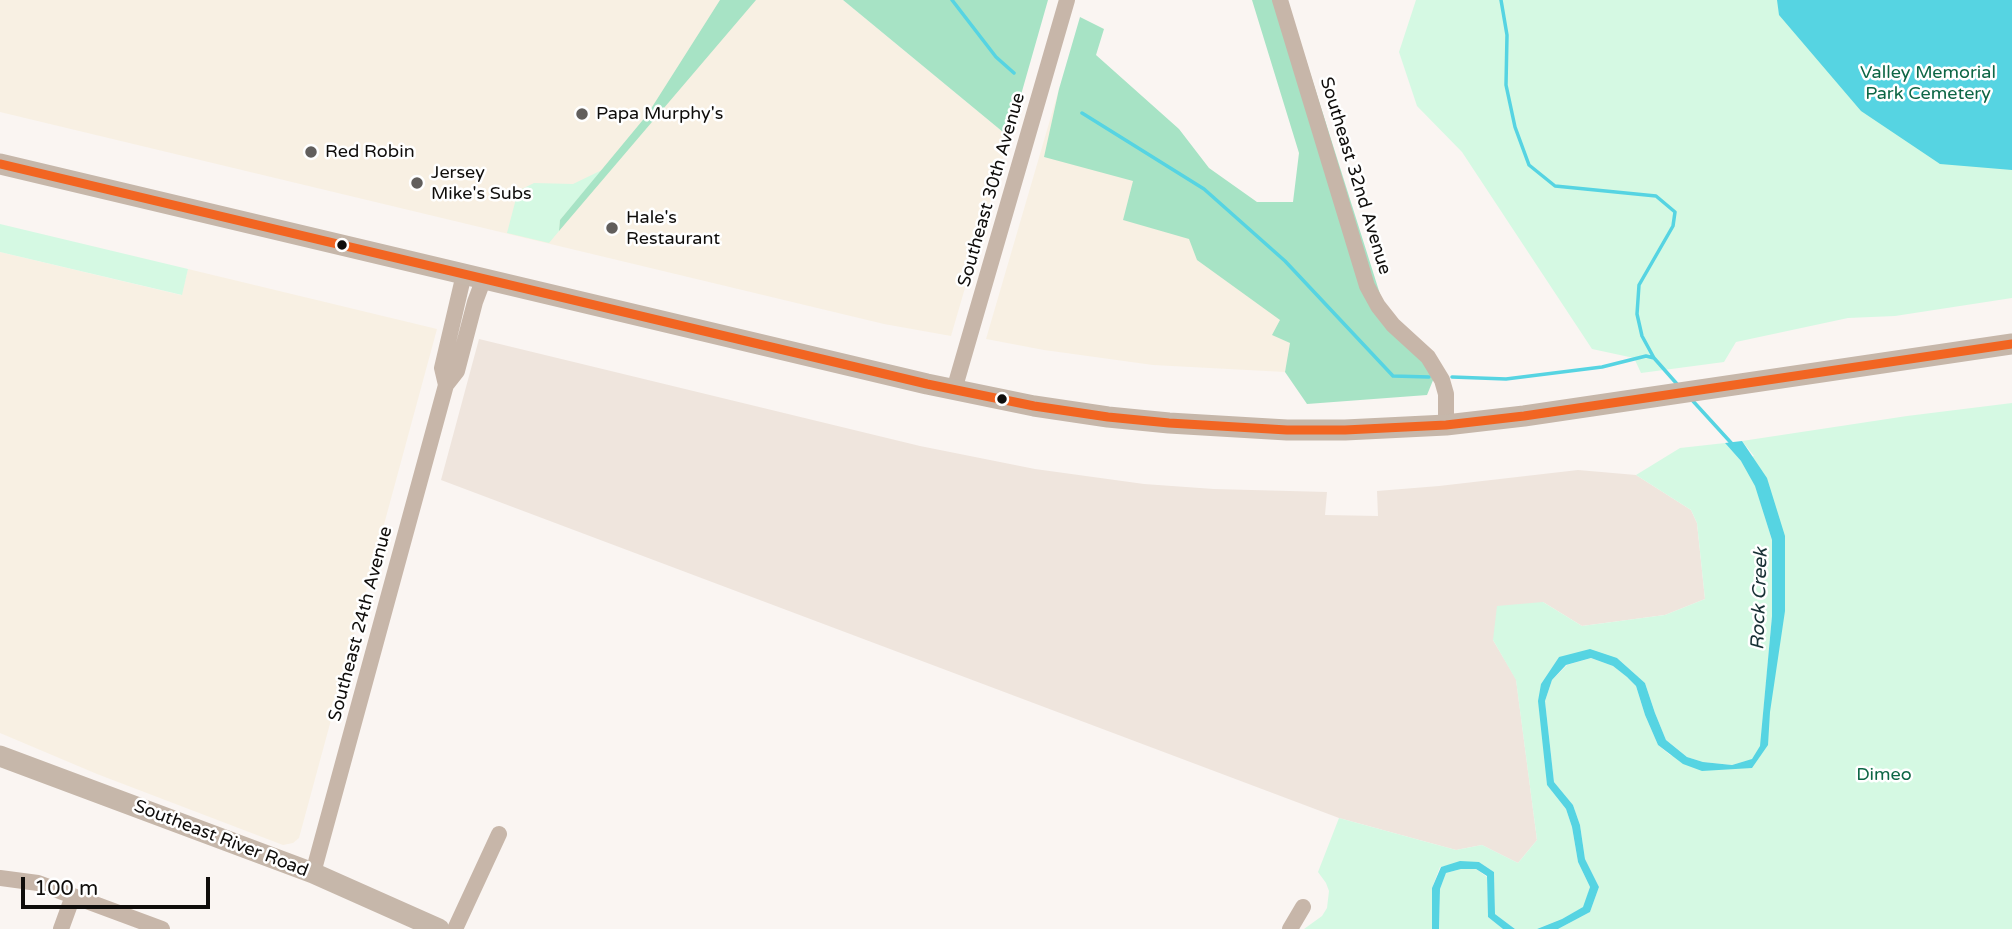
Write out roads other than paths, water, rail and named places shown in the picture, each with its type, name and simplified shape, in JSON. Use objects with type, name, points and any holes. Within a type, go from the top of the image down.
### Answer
[{"type":"main road","points":[[0,164],[954,390],[1108,417],[1287,430],[1447,425],[1632,401],[2012,344]]},
{"type":"main road","name":"Southeast River Road","points":[[0,756],[313,873],[439,929]]},
{"type":"street","name":"Southeast 30th Avenue","points":[[954,390],[1067,0]]},
{"type":"street","name":"Southeast 32nd Avenue","points":[[1280,0],[1367,286],[1393,325],[1428,357],[1442,380],[1446,394],[1447,425]]},
{"type":"street","name":"Southeast 24th Avenue","points":[[313,873],[446,385],[442,368],[474,276]]},
{"type":"street","points":[[455,929],[499,834]]},
{"type":"street","points":[[0,878],[38,883],[162,929]]},
{"type":"street","points":[[61,929],[73,896]]},
{"type":"street","points":[[1290,929],[1303,907]]},
{"type":"water","points":[[1777,0],[2012,0],[2012,170],[1940,164],[1861,111],[1779,15]]},
{"type":"water","points":[[1742,441],[1767,478],[1785,536],[1785,611],[1770,712],[1768,745],[1752,768],[1702,771],[1683,764],[1658,745],[1636,686],[1627,677],[1613,666],[1591,658],[1566,665],[1552,680],[1545,701],[1554,782],[1573,805],[1580,825],[1585,859],[1599,887],[1590,912],[1558,929],[1537,929],[1583,907],[1590,887],[1578,862],[1566,809],[1547,785],[1538,701],[1541,684],[1559,657],[1590,649],[1617,658],[1645,683],[1666,740],[1687,757],[1703,762],[1732,765],[1752,759],[1760,746],[1772,616],[1772,540],[1755,486],[1741,461],[1725,443]]},
{"type":"water","points":[[1460,861],[1479,862],[1494,872],[1495,914],[1515,929],[1503,929],[1488,917],[1487,876],[1476,869],[1461,869],[1446,873],[1440,889],[1439,929],[1432,929],[1432,888],[1441,867]]},
{"type":"waterway","points":[[952,0],[996,57],[1014,73]]},
{"type":"waterway","name":"Rock Creek","points":[[1501,0],[1507,35],[1506,85],[1515,127],[1529,165],[1555,186],[1656,196],[1675,212],[1673,226],[1639,285],[1637,314],[1642,336],[1654,358],[1677,384]]},
{"type":"waterway","points":[[1082,113],[1204,189],[1285,261],[1393,376],[1429,377]]},
{"type":"waterway","points":[[1452,377],[1506,379],[1602,367],[1646,356],[1654,358]]},
{"type":"waterway","name":"Rock Creek","points":[[1692,400],[1734,446]]},
{"type":"place","name":"Papa Murphy's","points":[[582,114]]},
{"type":"place","name":"Red Robin","points":[[311,152]]},
{"type":"place","name":"Jersey Mike's Subs","points":[[417,183]]},
{"type":"place","name":"Hale's Restaurant","points":[[612,228]]},
{"type":"park label","name":"Valley Memorial Park Cemetery","points":[[1928,83]]},
{"type":"park label","name":"Dimeo","points":[[1884,775]]}]
